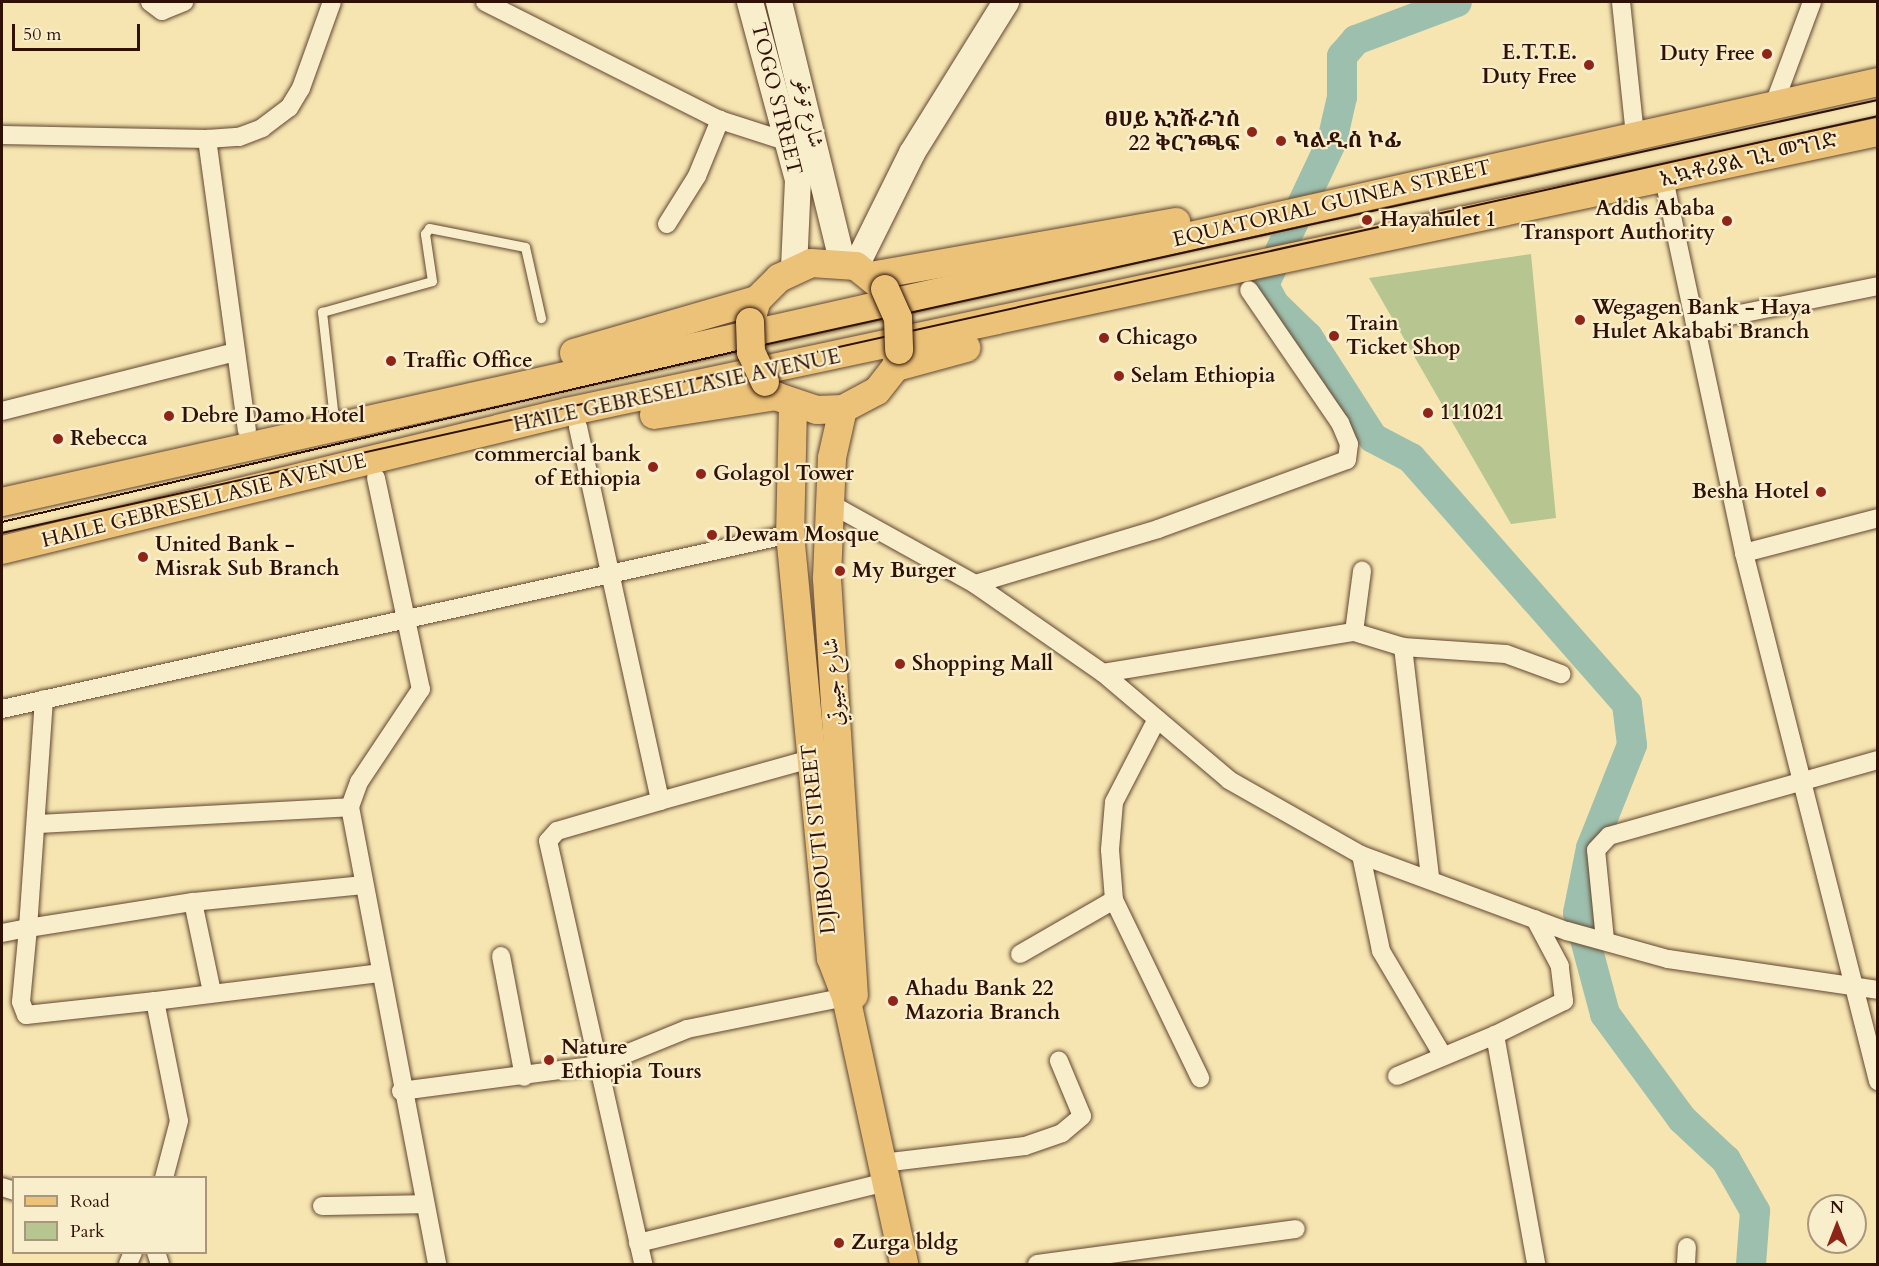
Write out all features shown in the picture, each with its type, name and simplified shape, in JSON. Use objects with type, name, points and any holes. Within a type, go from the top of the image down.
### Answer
[{"type":"main road","name":"EQUATORIAL GUINEA STREET","points":[[592,368],[1878,82]]},
{"type":"main road","name":"ኢኳቶሪያል ጊኒ መንገድ","points":[[1323,259],[1664,179],[1878,132]]},
{"type":"main road","points":[[128,474],[167,452],[247,430],[754,311],[794,268],[863,273],[1230,212],[1273,217]]},
{"type":"main road","name":"EQUATORIAL GUINEA STREET","points":[[1004,321],[1253,282],[1323,259]]},
{"type":"main road","points":[[103,525],[184,518],[376,478],[578,428],[778,395],[843,409],[877,391],[898,359],[898,318],[863,273]]},
{"type":"main road","points":[[898,359],[1253,282]]},
{"type":"main road","points":[[754,311],[751,352],[778,395]]},
{"type":"main road","name":"HAILE GEBRESELLASIE AVENUE","points":[[2,550],[567,412],[1004,321]]},
{"type":"main road","name":"HAILE GEBRESELLASIE AVENUE","points":[[2,502],[592,368]]},
{"type":"main road","name":"DJIBOUTI STREET","points":[[778,395],[810,759],[831,958],[846,997],[886,1169],[914,1264]]},
{"type":"main road","name":"شارع جيبوتي","points":[[843,409],[829,503],[827,579],[852,956]]},
{"type":"main road","name":"DJIBOUTI STREET","points":[[852,956],[852,987],[904,1264]]},
{"type":"street","points":[[150,2],[162,11],[184,2]]},
{"type":"street","points":[[2,135],[207,139],[239,137],[262,128],[289,108],[315,56],[333,2]]},
{"type":"street","points":[[486,2],[720,120],[791,143]]},
{"type":"street","name":"TOGO STREET","points":[[750,2],[791,143],[798,180],[794,268]]},
{"type":"street","name":"شارع توغو","points":[[779,2],[863,273]]},
{"type":"street","points":[[863,273],[912,153],[1006,2]]},
{"type":"street","points":[[1621,2],[1635,135]]},
{"type":"street","points":[[1773,107],[1812,2]]},
{"type":"street","points":[[667,224],[698,176],[720,120]]},
{"type":"street","points":[[207,139],[247,430]]},
{"type":"street","points":[[1664,179],[1744,553],[1798,779],[1878,1081]]},
{"type":"street","points":[[975,584],[1158,529],[1347,460],[1348,444],[1340,423],[1253,282]]},
{"type":"street","points":[[1695,323],[1878,286]]},
{"type":"street","points":[[2,411],[235,352]]},
{"type":"street","points":[[578,428],[608,574],[660,801]]},
{"type":"street","points":[[376,478],[405,623],[421,689],[359,782],[350,807],[362,885],[401,1091],[437,1264]]},
{"type":"street","points":[[829,503],[975,584],[1103,674],[1229,780],[1361,855],[1430,877],[1568,931],[1668,959],[1853,984],[1878,990]]},
{"type":"street","points":[[1744,553],[1878,518]]},
{"type":"street","points":[[2,710],[44,699],[405,623],[608,574],[790,534]]},
{"type":"street","points":[[1354,632],[1362,571]]},
{"type":"street","points":[[1103,674],[1354,632],[1403,647],[1506,654],[1561,674]]},
{"type":"street","points":[[1403,647],[1430,877]]},
{"type":"street","points":[[44,699],[38,824],[21,1002],[26,1015],[380,973]]},
{"type":"street","points":[[1157,719],[1114,802],[1110,850],[1114,900],[1200,1078]]},
{"type":"street","points":[[643,1264],[548,841],[556,831],[810,759]]},
{"type":"street","points":[[1598,938],[1600,842],[1798,779],[1878,760]]},
{"type":"street","points":[[38,824],[350,807]]},
{"type":"street","points":[[1361,855],[1381,951],[1443,1056]]},
{"type":"street","points":[[2,933],[193,902],[362,885]]},
{"type":"street","points":[[1020,954],[1114,900]]},
{"type":"street","points":[[193,902],[212,992]]},
{"type":"street","points":[[1397,1076],[1495,1035],[1564,1001],[1560,966],[1535,919]]},
{"type":"street","points":[[501,956],[524,1077]]},
{"type":"street","points":[[401,1091],[524,1077],[599,1065],[687,1029],[846,997]]},
{"type":"street","points":[[155,1001],[179,1121],[165,1176]]},
{"type":"street","points":[[1495,1035],[1536,1264]]},
{"type":"street","points":[[638,1243],[886,1169],[1025,1146],[1062,1133],[1082,1116],[1059,1061]]},
{"type":"street","points":[[322,1206],[423,1204]]},
{"type":"street","points":[[1036,1264],[1296,1229]]},
{"type":"lane","points":[[333,410],[322,312],[432,281],[424,234],[429,228],[525,247],[541,318]]},
{"type":"green space","points":[[1531,254],[1556,518],[1511,524],[1369,278]]},
{"type":"waterway","points":[[1457,2],[1356,40],[1342,56],[1342,97],[1332,141],[1264,285],[1274,304],[1308,337],[1373,438],[1411,458],[1627,704],[1632,745],[1591,848],[1578,913],[1605,1014],[1682,1119],[1726,1160],[1755,1211],[1751,1264]]},
{"type":"tram line","points":[[2,522],[768,344],[1878,100]]},
{"type":"tram line","points":[[2,533],[1878,116]]},
{"type":"place","name":"Duty Free","points":[[1767,54]]},
{"type":"place","name":"E.T.T.E. Duty Free","points":[[1589,65]]},
{"type":"place","name":"ፀሀይ ኢንሹራንስ 22 ቅርንጫፍ","points":[[1252,132]]},
{"type":"place","name":"ካልዲስ ኮፊ","points":[[1281,141]]},
{"type":"place","name":"Hayahulet 1","points":[[1367,220]]},
{"type":"place","name":"Addis Ababa Transport Authority","points":[[1727,221]]},
{"type":"place","name":"Wegagen Bank - Haya Hulet Akababi Branch","points":[[1580,320]]},
{"type":"place","name":"Train Ticket Shop","points":[[1334,336]]},
{"type":"place","name":"Chicago","points":[[1104,338]]},
{"type":"place","name":"Traffic Office","points":[[391,361]]},
{"type":"place","name":"Selam Ethiopia","points":[[1119,376]]},
{"type":"place","name":"111021","points":[[1428,413]]},
{"type":"place","name":"Debre Damo Hotel","points":[[169,416]]},
{"type":"place","name":"Rebecca","points":[[58,439]]},
{"type":"place","name":"commercial bank of Ethiopia","points":[[653,467]]},
{"type":"place","name":"Golagol Tower","points":[[701,474]]},
{"type":"place","name":"Besha Hotel","points":[[1821,492]]},
{"type":"place","name":"Dewam Mosque","points":[[712,535]]},
{"type":"place","name":"United Bank - Misrak Sub Branch","points":[[143,557]]},
{"type":"place","name":"My Burger","points":[[840,571]]},
{"type":"place","name":"Shopping Mall","points":[[900,664]]},
{"type":"place","name":"Ahadu Bank 22 Mazoria Branch","points":[[893,1001]]},
{"type":"place","name":"Nature Ethiopia Tours","points":[[549,1060]]},
{"type":"place","name":"Zurga bldg","points":[[839,1243]]}]
